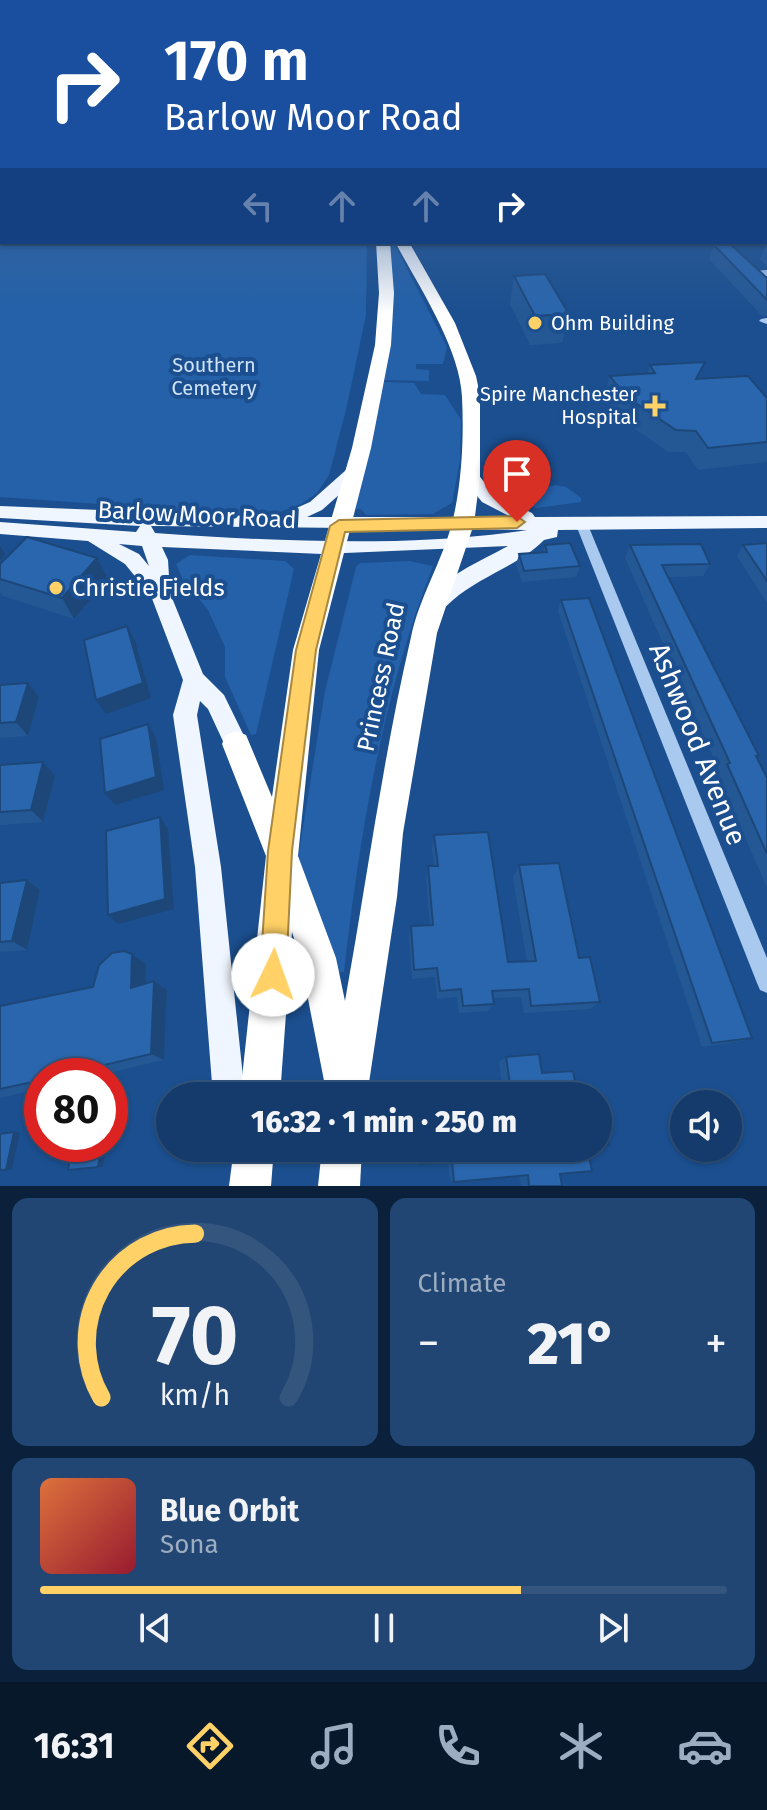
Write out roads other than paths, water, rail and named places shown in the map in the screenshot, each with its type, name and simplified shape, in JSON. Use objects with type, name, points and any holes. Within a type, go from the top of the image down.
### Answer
[{"type":"highway","points":[[262,1082],[273,975],[280,851],[306,650],[368,420],[378,367],[386,270],[383,244]]},
{"type":"highway","name":"Princess Road","points":[[348,1082],[380,897],[389,819],[424,633],[459,533],[470,476],[471,395],[467,376],[447,323],[403,244]]},
{"type":"highway","points":[[236,744],[280,851],[318,958],[343,1082]]},
{"type":"highway","points":[[250,1186],[253,1162]]},
{"type":"highway","points":[[339,1186],[341,1162]]},
{"type":"main road","points":[[252,525],[275,523],[309,511],[352,474]]},
{"type":"main road","points":[[433,606],[458,584],[543,528],[488,498],[470,476]]},
{"type":"main road","name":"Barlow Moor Road","points":[[0,512],[252,525],[336,538]]},
{"type":"main road","points":[[138,521],[151,541],[158,560],[160,593],[194,680],[216,702],[236,744]]},
{"type":"main road","name":"Barlow Moor Road","points":[[0,528],[151,541],[336,538],[582,525],[767,522]]},
{"type":"main road","points":[[86,535],[132,559],[160,593]]},
{"type":"main road","points":[[194,680],[185,715],[208,867],[228,1082]]},
{"type":"main road","points":[[235,1162],[237,1186]]},
{"type":"street","points":[[743,267],[759,282]]},
{"type":"street","points":[[751,274],[767,273]]},
{"type":"street","name":"Ashwood Avenue","points":[[582,525],[767,983]]},
{"type":"place","name":"Ohm Building","points":[[535,323]]},
{"type":"place","name":"Spire Manchester Hospital","points":[[655,406]]},
{"type":"place","name":"Christie Fields","points":[[56,588]]},
{"type":"park label","name":"Southern Cemetery","points":[[214,376]]}]
